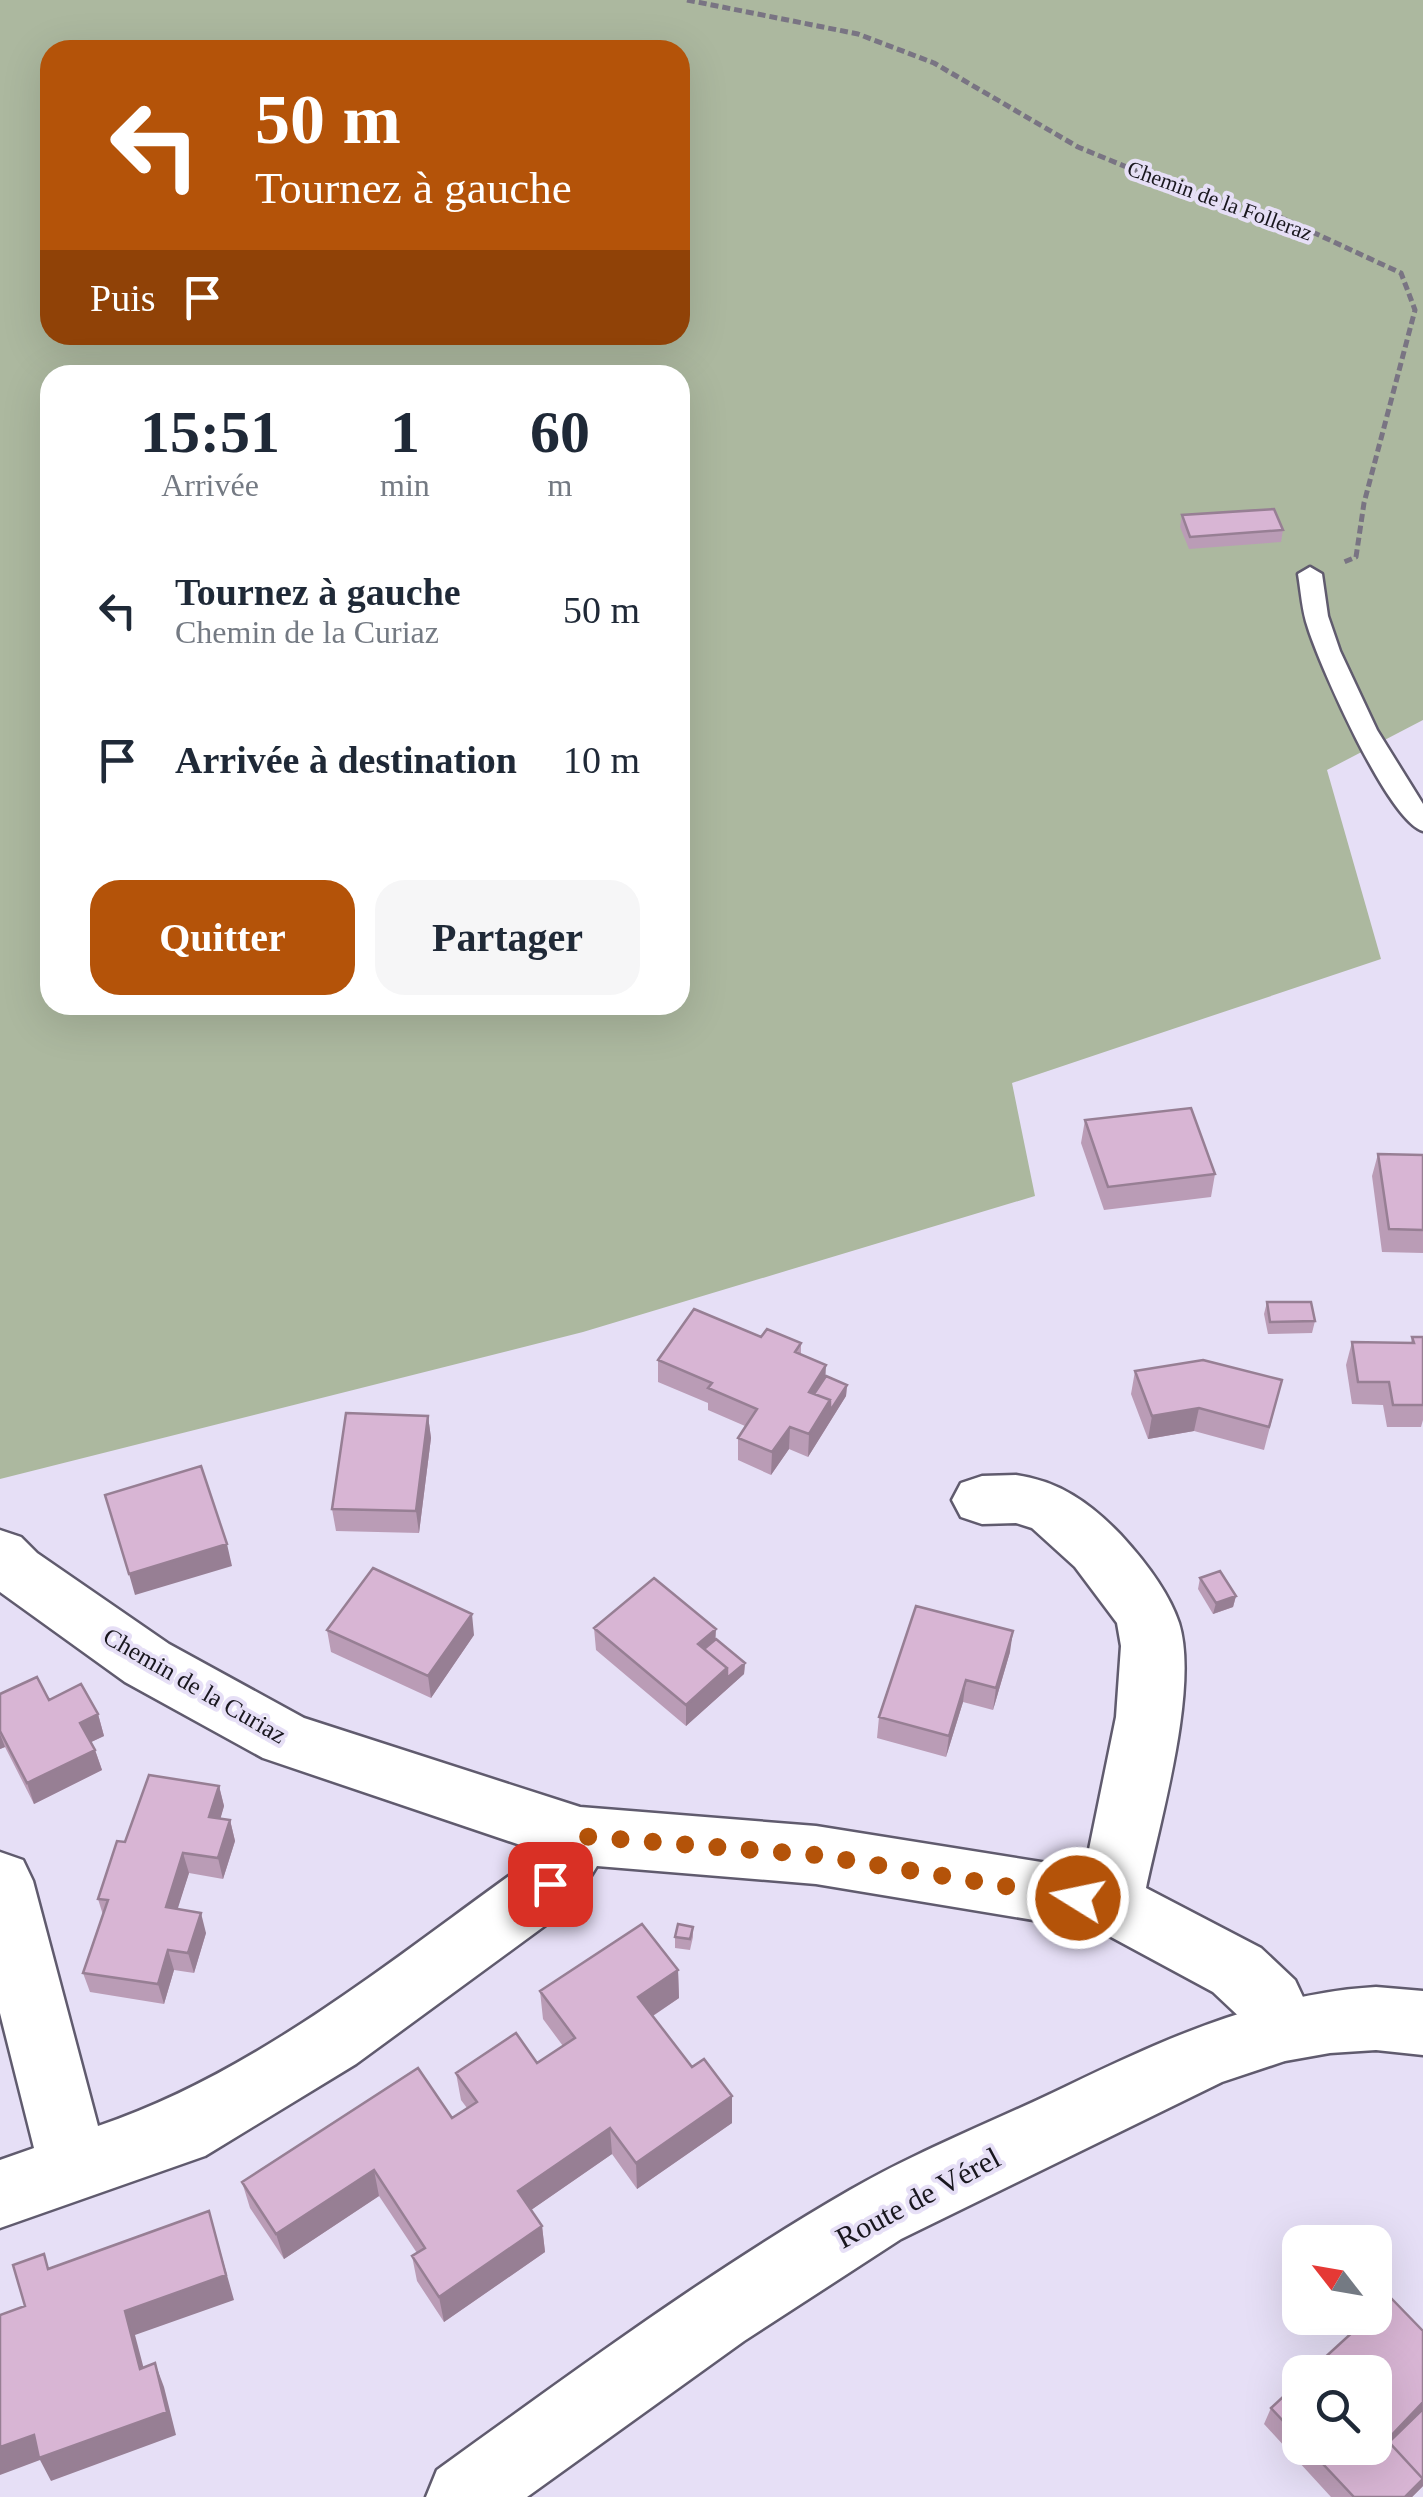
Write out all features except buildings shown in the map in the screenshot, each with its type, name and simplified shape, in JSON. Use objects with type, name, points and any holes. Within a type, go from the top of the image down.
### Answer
[{"type":"street","points":[[982,1500],[1016,1495],[1057,1511],[1105,1558],[1149,1624],[1153,1682],[1110,1904]]},
{"type":"street","name":"Chemin de la Curiaz","points":[[0,1555],[16,1571],[147,1663],[285,1739],[580,1836],[816,1855],[1110,1904],[1237,1970],[1271,2002],[1284,2029]]},
{"type":"street","points":[[0,2194],[180,2132],[332,2041],[550,1884],[580,1836]]},
{"type":"street","points":[[0,1880],[74,2169]]},
{"type":"street","name":"Route de Vérel","points":[[464,2497],[666,2351],[877,2214],[1237,2043],[1336,2018],[1423,2023]]},
{"type":"lane","points":[[1310,574],[1319,628],[1358,715],[1404,802],[1423,822]]},
{"type":"path","name":"Chemin de la Folleraz","points":[[687,0],[858,34],[918,57],[1078,147],[1180,189],[1282,218],[1401,273],[1415,310],[1364,503],[1356,557],[1310,574]]},
{"type":"green space","points":[[0,0],[1423,0],[1423,720],[1327,770],[1381,959],[1012,1083],[1035,1196],[583,1332],[0,1479]]},
{"type":"route","points":[[550,1884],[580,1836],[816,1855],[1078,1898]]}]
